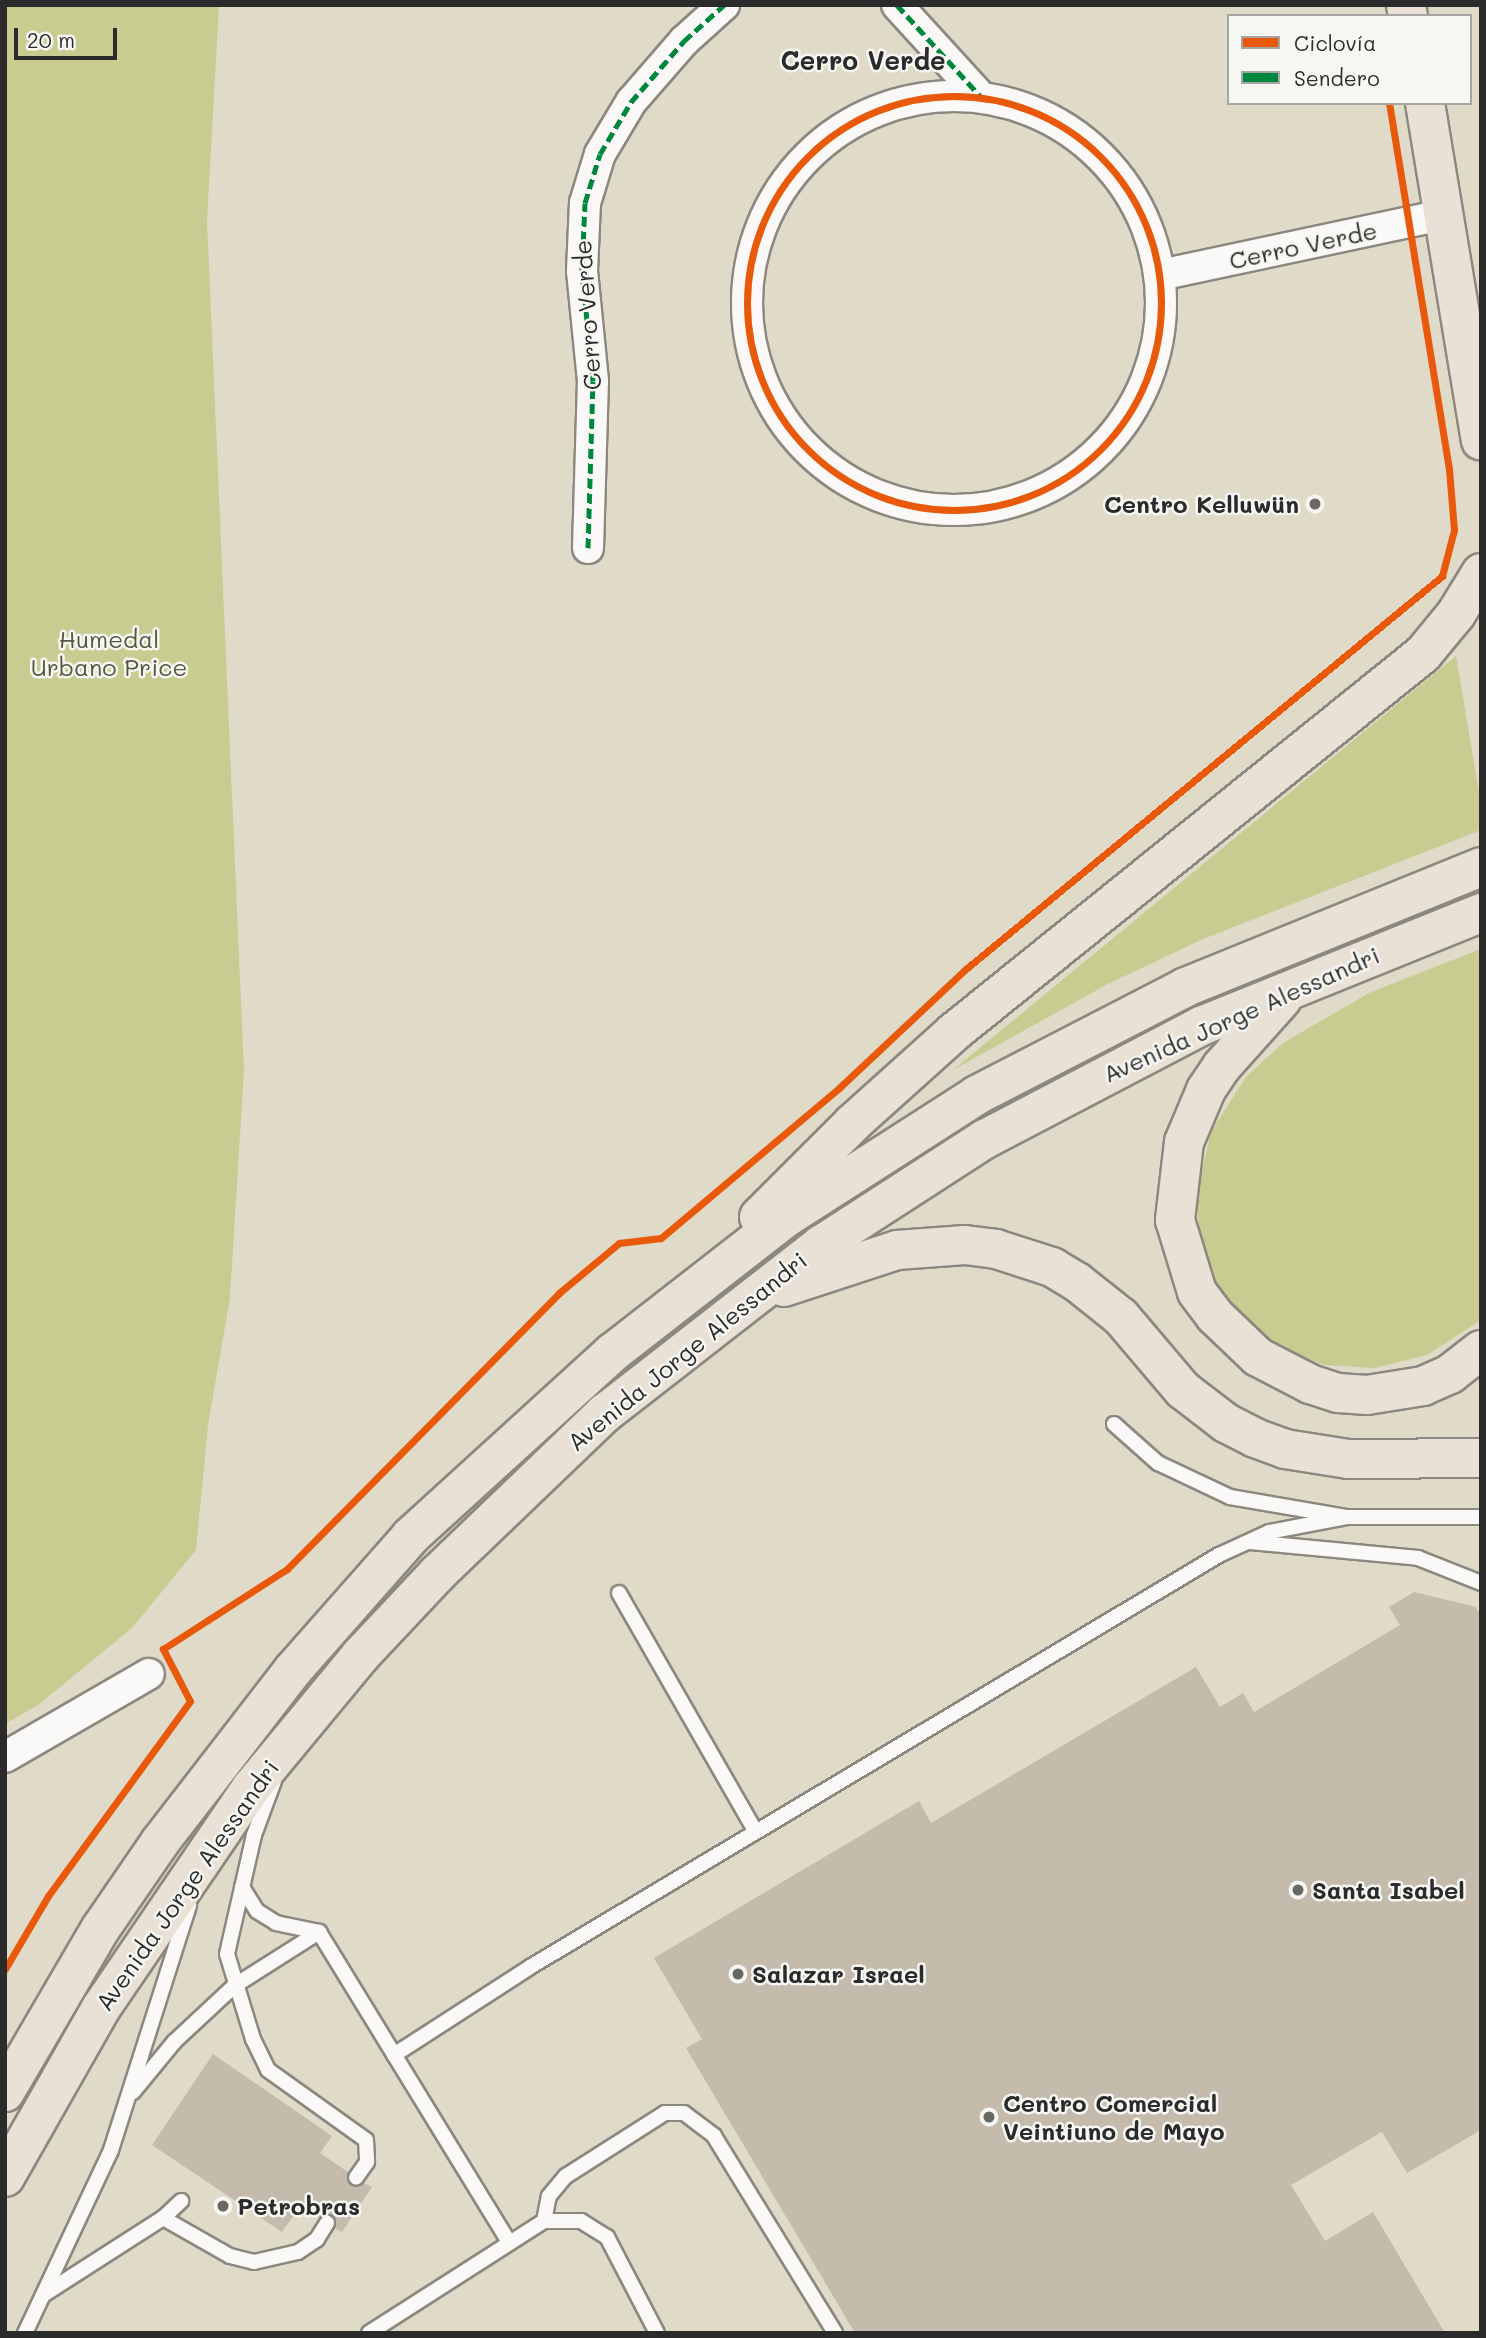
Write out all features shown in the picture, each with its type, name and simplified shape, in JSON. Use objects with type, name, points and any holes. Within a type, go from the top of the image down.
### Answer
[{"type":"main road","points":[[1425,105],[1446,214],[1481,440]]},
{"type":"main road","points":[[696,1284],[808,1167],[901,1078],[1423,654],[1456,614],[1481,573]]},
{"type":"main road","name":"Avenida Jorge Alessandri","points":[[5,2092],[101,1928],[160,1842],[350,1602],[484,1465],[696,1284],[880,1154],[1080,1038],[1287,942],[1481,867]]},
{"type":"main road","name":"Avenida Jorge Alessandri","points":[[5,2177],[101,2008],[214,1838],[289,1740],[361,1655],[519,1491],[605,1413],[740,1304],[832,1238],[985,1139],[1148,1052],[1298,985],[1481,913]]},
{"type":"main road","points":[[1298,985],[1222,1066],[1202,1098],[1184,1142],[1175,1220],[1179,1245],[1197,1292],[1215,1316],[1258,1357],[1310,1384],[1338,1392],[1376,1395],[1423,1386],[1450,1374],[1481,1350]]},
{"type":"main road","points":[[740,1304],[897,1250],[965,1245],[996,1250],[1052,1267],[1077,1282],[1121,1317],[1193,1399],[1255,1438],[1285,1449],[1348,1459],[1481,1458]]},
{"type":"street","name":"Cerro Verde","points":[[588,548],[593,394],[582,271],[585,203],[600,154],[631,102],[684,41],[724,5]]},
{"type":"street","points":[[897,5],[981,97]]},
{"type":"street","points":[[944,95],[981,97],[1045,117],[1100,156],[1140,211],[1160,275],[1157,348],[1129,416],[1106,445],[1046,489],[976,509],[915,506],[868,492],[807,450],[765,390],[750,343],[747,282],[767,211],[810,152],[872,111],[944,95]]},
{"type":"street","name":"Cerro Verde","points":[[1160,275],[1446,214]]},
{"type":"street","points":[[5,1757],[149,1674]]},
{"type":"lane","points":[[1114,1424],[1158,1463],[1206,1489],[1254,1503],[1347,1517],[1481,1517]]},
{"type":"lane","points":[[394,2055],[756,1832],[1248,1542],[1269,1532],[1347,1517]]},
{"type":"lane","points":[[1248,1542],[1418,1558],[1481,1583]]},
{"type":"lane","points":[[619,1593],[756,1832]]},
{"type":"lane","points":[[289,1740],[254,1835],[227,1954],[234,1986],[268,2070],[366,2140],[367,2162],[356,2178]]},
{"type":"lane","points":[[25,2333],[111,2150],[169,1962],[214,1838]]},
{"type":"lane","points":[[242,1887],[257,1910],[276,1923],[320,1933],[509,2242]]},
{"type":"lane","points":[[128,2099],[174,2042],[234,1986],[320,1933]]},
{"type":"lane","points":[[544,2221],[549,2196],[566,2176],[665,2113],[684,2113],[714,2136],[835,2333]]},
{"type":"lane","points":[[42,2296],[163,2218],[181,2201]]},
{"type":"lane","points":[[163,2218],[230,2256],[254,2262],[298,2252],[317,2239],[327,2223]]},
{"type":"lane","points":[[369,2333],[544,2221],[581,2221],[607,2237],[657,2333]]},
{"type":"green space","name":"Humedal Urbano Price","points":[[5,5],[219,5],[207,220],[244,1071],[230,1298],[208,1425],[196,1550],[132,1628],[38,1705],[5,1724]]},
{"type":"green space","points":[[1456,656],[1481,804],[1481,830],[1203,939],[1108,984],[953,1070]]},
{"type":"green space","points":[[1481,949],[1481,1320],[1427,1355],[1375,1368],[1324,1365],[1277,1347],[1256,1332],[1221,1294],[1201,1247],[1196,1196],[1211,1132],[1246,1077],[1283,1043],[1369,993]]},
{"type":"building","points":[[1414,1592],[1476,1607],[1481,1616],[1481,2130],[1407,2173],[1382,2132],[1291,2185],[1325,2241],[1373,2212],[1445,2333],[855,2333],[686,2048],[702,2039],[654,1958],[919,1801],[931,1823],[1196,1667],[1220,1707],[1243,1693],[1254,1712],[1400,1625],[1389,1607]]},
{"type":"building","points":[[213,2054],[332,2136],[320,2153],[348,2172],[351,2186],[364,2183],[372,2187],[342,2232],[335,2228],[331,2215],[319,2217],[299,2208],[282,2232],[152,2145]]},
{"type":"marked path","points":[[588,548],[593,381],[582,271],[585,203],[600,154],[631,102],[684,41],[724,5]]},
{"type":"marked path","points":[[897,5],[981,97]]},
{"type":"cycle path","points":[[954,96],[994,100],[1033,111],[1069,131],[1101,156],[1126,188],[1146,224],[1157,263],[1161,303],[1157,343],[1146,382],[1126,418],[1101,450],[1069,475],[1033,495],[994,506],[954,510],[914,506],[875,495],[839,475],[807,450],[782,418],[762,382],[751,343],[747,303],[751,263],[762,224],[782,188],[807,156],[839,131],[875,111],[914,100],[954,96]]},
{"type":"cycle path","points":[[5,1969],[48,1896],[190,1701],[163,1649],[287,1569],[559,1293],[619,1243],[661,1238],[839,1088],[967,968],[1442,576],[1454,530],[1449,469],[1389,105]]},
{"type":"place","name":"Centro Kelluwün","points":[[1315,504]]},
{"type":"place","name":"Santa Isabel","points":[[1298,1890]]},
{"type":"place","name":"Salazar Israel","points":[[738,1974]]},
{"type":"place","name":"Centro Comercial Veintiuno de Mayo","points":[[989,2117]]},
{"type":"place","name":"Petrobras","points":[[223,2206]]},
{"type":"district","name":"Cerro Verde","points":[[863,61]]}]
